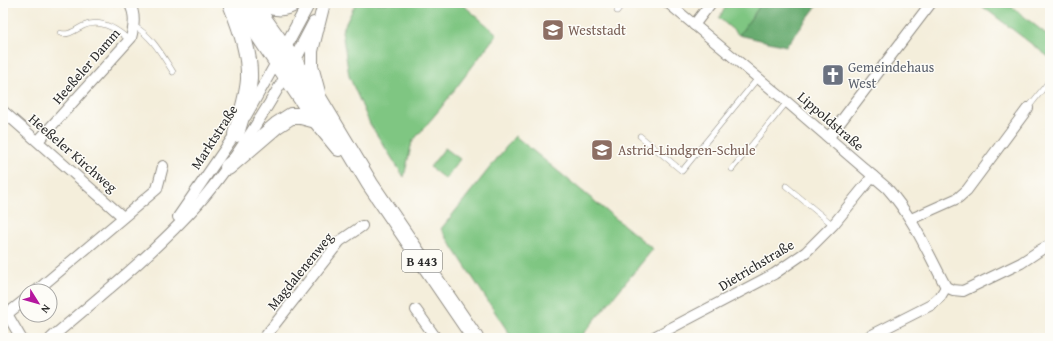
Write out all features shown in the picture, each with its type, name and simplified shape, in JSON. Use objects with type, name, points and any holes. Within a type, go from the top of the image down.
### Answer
[{"type":"main road","points":[[230,3],[238,22],[246,49],[248,79],[243,109],[236,134]]},
{"type":"main road","name":"B 443","points":[[237,3],[281,55],[294,62],[320,113]]},
{"type":"main road","name":"B 443","points":[[252,3],[281,55],[286,75],[320,113],[475,338]]},
{"type":"main road","points":[[228,167],[277,125],[291,116],[320,113]]},
{"type":"street","name":"Heeßeler Damm","points":[[38,141],[131,38],[134,21],[131,5],[129,3]]},
{"type":"street","points":[[258,3],[271,9],[280,10],[292,7],[298,3]]},
{"type":"street","points":[[281,55],[309,3]]},
{"type":"street","name":"Lippoldstraße","points":[[668,3],[829,137],[887,188],[911,219],[946,287]]},
{"type":"street","points":[[694,25],[711,3]]},
{"type":"street","points":[[829,137],[931,3]]},
{"type":"street","points":[[286,75],[324,5]]},
{"type":"street","points":[[320,113],[312,66],[312,51],[324,5]]},
{"type":"street","name":"Marktstraße","points":[[164,239],[236,134],[281,55]]},
{"type":"street","name":"Marktstraße","points":[[51,338],[119,281],[164,239],[198,203],[228,167],[286,75]]},
{"type":"street","points":[[911,219],[958,198],[967,190],[1028,108]]},
{"type":"street","name":"Heeßeler Kirchweg","points":[[3,111],[124,217]]},
{"type":"street","points":[[46,283],[157,189],[163,166]]},
{"type":"street","name":"Dietrichstraße","points":[[652,338],[774,274],[806,252],[833,225],[873,176]]},
{"type":"street","name":"Magdalenenweg","points":[[264,338],[340,241],[362,226]]},
{"type":"street","points":[[866,338],[931,305],[940,297],[946,287],[963,291],[1021,263],[1050,245]]},
{"type":"street","points":[[18,303],[5,310],[21,338]]},
{"type":"street","points":[[416,310],[436,338]]},
{"type":"lane","points":[[617,11],[623,3]]},
{"type":"lane","points":[[60,33],[70,33],[88,24],[97,23],[117,31],[129,40]]},
{"type":"lane","points":[[134,26],[144,31],[150,38],[173,72]]},
{"type":"lane","points":[[640,136],[682,171],[758,78]]},
{"type":"lane","points":[[1028,108],[1050,80]]},
{"type":"lane","points":[[732,169],[787,102]]},
{"type":"lane","points":[[786,186],[833,225]]},
{"type":"green space","points":[[356,3],[461,3],[497,34],[440,109],[412,142],[404,177],[370,124],[349,76],[342,31]]},
{"type":"green space","points":[[728,3],[762,3],[739,35],[719,18]]},
{"type":"green space","points":[[762,3],[819,3],[786,46],[739,35]]},
{"type":"green space","points":[[978,3],[1007,3],[1050,37],[1050,58]]},
{"type":"green space","points":[[515,136],[653,249],[580,338],[512,338],[441,229]]},
{"type":"green space","points":[[445,148],[460,159],[445,179],[430,167]]},
{"type":"place","name":"Weststadt","points":[[553,30]]},
{"type":"place","name":"Gemeindehaus West","points":[[833,75]]},
{"type":"place","name":"Astrid-Lindgren-Schule","points":[[602,150]]}]
